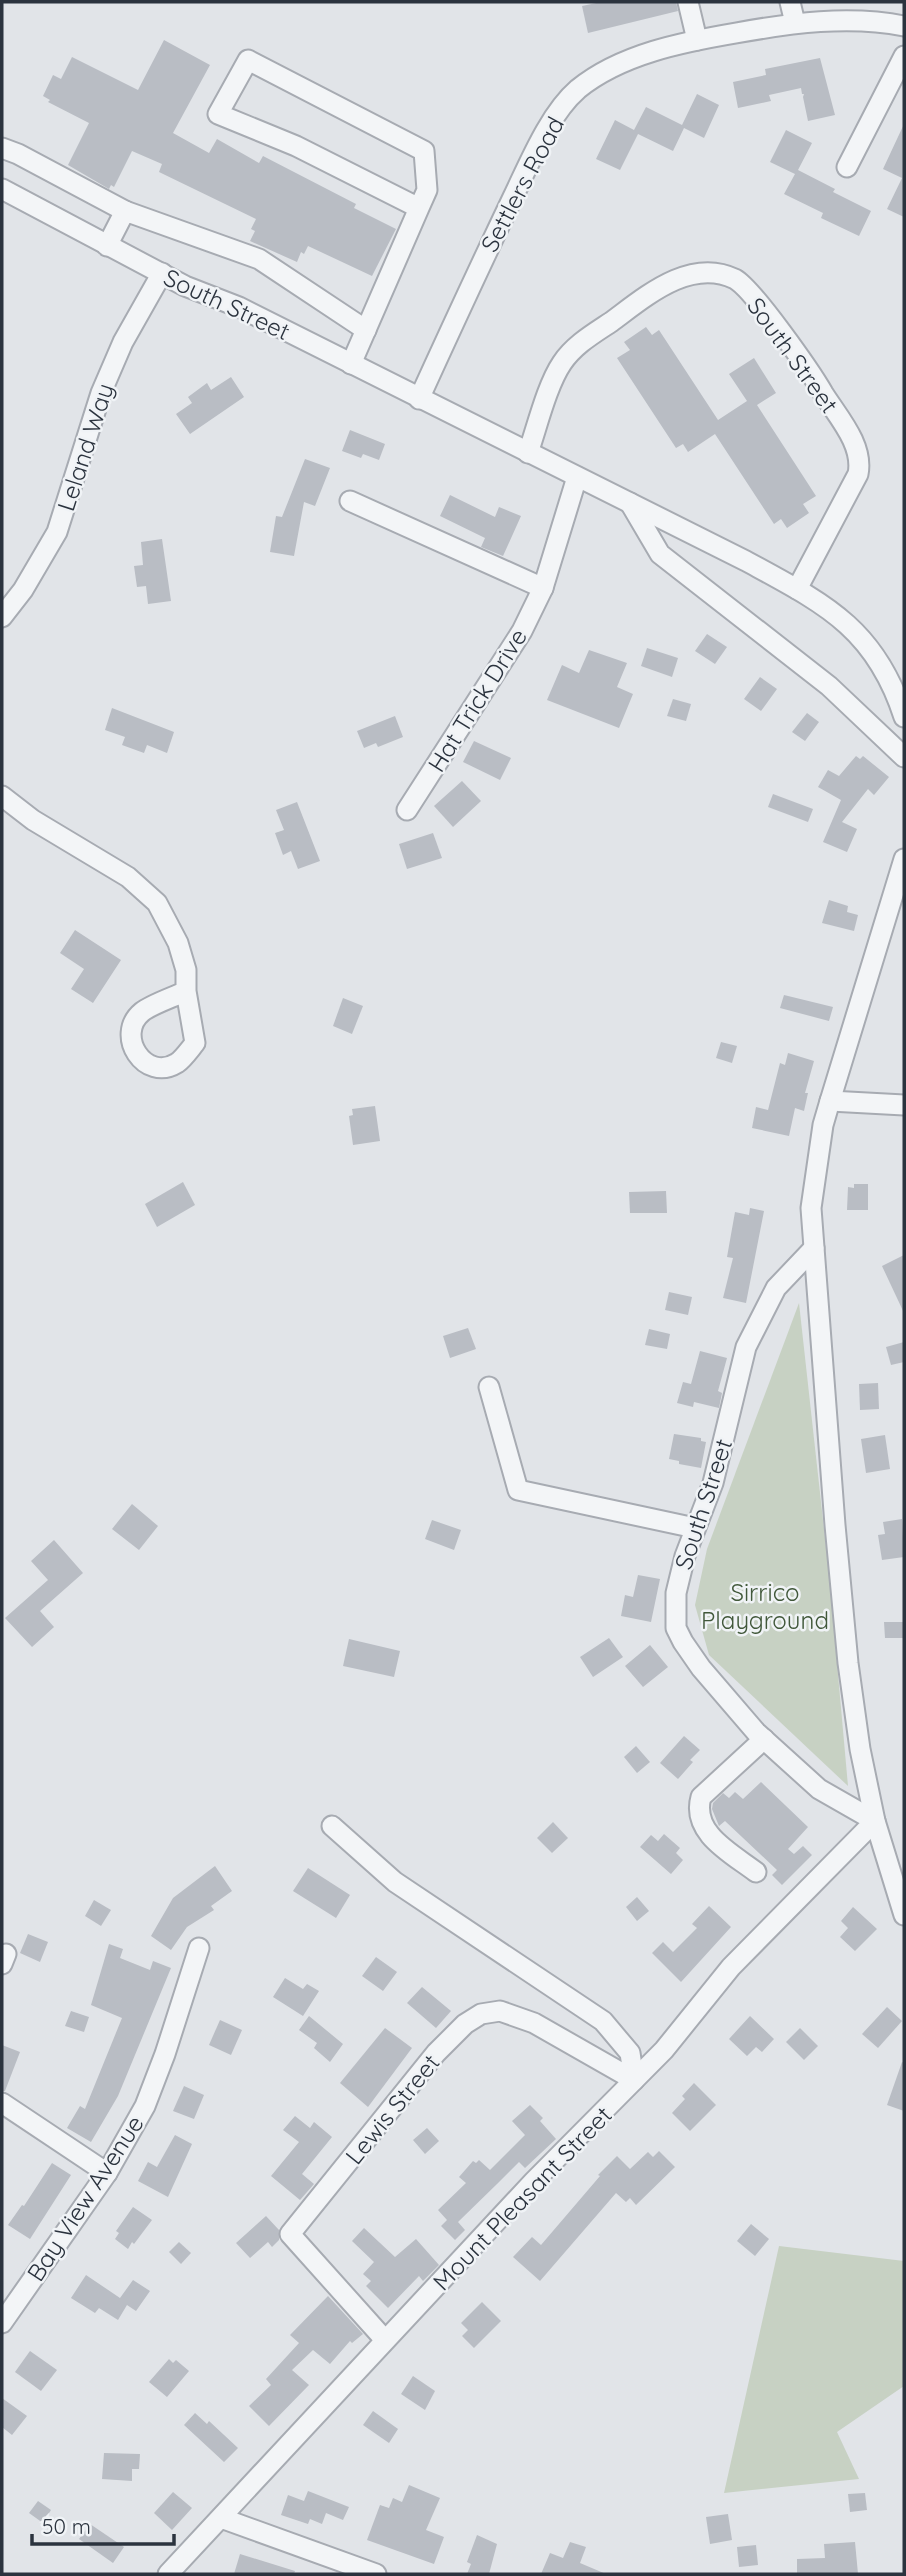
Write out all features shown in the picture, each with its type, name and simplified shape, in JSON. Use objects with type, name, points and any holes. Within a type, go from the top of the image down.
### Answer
[{"type":"street","points":[[688,2],[697,40]]},
{"type":"street","points":[[790,2],[795,23]]},
{"type":"street","name":"Settlers Road","points":[[419,399],[532,157],[562,107],[577,90],[609,70],[661,49],[697,40],[795,23],[848,21],[904,26]]},
{"type":"street","points":[[847,167],[904,57]]},
{"type":"street","points":[[351,364],[427,190],[424,151],[248,60],[218,114],[296,146],[419,208]]},
{"type":"street","points":[[2,148],[125,211],[259,259],[366,330]]},
{"type":"street","name":"South Street","points":[[2,189],[185,286],[239,307],[797,589],[835,612],[870,649],[895,691],[904,717]]},
{"type":"street","points":[[107,246],[125,211]]},
{"type":"street","name":"Leland Way","points":[[2,617],[23,590],[57,532],[101,393],[123,342],[162,273]]},
{"type":"street","name":"South Street","points":[[528,453],[555,377],[562,363],[577,345],[659,287],[685,276],[709,273],[738,281],[809,369],[859,456],[858,474],[797,589]]},
{"type":"street","name":"Hat Trick Drive","points":[[407,810],[522,631],[543,587],[577,477]]},
{"type":"street","points":[[350,501],[543,587]]},
{"type":"street","points":[[630,503],[660,554],[829,686],[904,757]]},
{"type":"street","points":[[2,796],[33,820],[128,877],[157,903],[178,943],[186,970],[186,990]]},
{"type":"street","points":[[904,859],[899,893],[823,1125],[811,1208],[848,1663],[860,1749],[875,1821],[904,1915]]},
{"type":"street","points":[[830,1101],[904,1105]]},
{"type":"street","name":"South Street","points":[[814,1248],[776,1287],[746,1348],[713,1483],[684,1556],[676,1593],[676,1628],[682,1642],[701,1668],[764,1739],[819,1789],[875,1821]]},
{"type":"street","points":[[489,1387],[518,1490],[695,1528]]},
{"type":"street","points":[[756,1872],[710,1835],[702,1826],[697,1810],[701,1797],[764,1739]]},
{"type":"street","name":"Mount Pleasant Street","points":[[168,2574],[533,2182],[664,2050],[731,1967],[875,1821]]},
{"type":"street","points":[[332,1826],[395,1882],[603,2021],[630,2053],[634,2080]]},
{"type":"street","name":"Bay View Avenue","points":[[2,2323],[107,2173],[145,2106],[165,2054],[199,1948]]},
{"type":"street","name":"Lewis Street","points":[[385,2340],[290,2234],[436,2053],[475,2016],[486,2011],[500,2011],[534,2024],[634,2080]]},
{"type":"street","points":[[2,2103],[107,2173]]},
{"type":"street","points":[[221,2518],[376,2574]]},
{"type":"green space","name":"Sirrico Playground","points":[[799,1303],[829,1574],[848,1786],[709,1655],[695,1605],[707,1549]]},
{"type":"green space","points":[[779,2246],[904,2261],[904,2386],[837,2432],[859,2479],[724,2493]]},
{"type":"building","points":[[601,2],[676,2],[678,11],[588,33],[582,6]]},
{"type":"building","points":[[164,40],[210,65],[173,133],[209,153],[217,139],[259,163],[263,156],[356,204],[354,208],[396,229],[372,276],[308,246],[304,254],[301,252],[297,262],[250,241],[255,231],[251,229],[256,219],[159,172],[162,164],[132,151],[114,187],[111,185],[109,189],[68,165],[89,123],[48,102],[50,100],[43,96],[53,75],[61,79],[72,57],[138,90]]},
{"type":"building","points":[[820,58],[835,115],[808,121],[801,88],[769,95],[771,101],[738,108],[733,82],[766,75],[765,69]]},
{"type":"building","points":[[697,94],[719,105],[704,138],[684,128],[673,151],[638,134],[620,170],[596,159],[615,120],[634,130],[646,107],[682,125]]},
{"type":"building","points":[[904,124],[904,217],[887,209],[902,178],[883,169]]},
{"type":"building","points":[[786,130],[812,143],[798,170],[871,211],[859,236],[821,218],[823,213],[784,194],[795,174],[770,162]]},
{"type":"building","points":[[646,327],[652,335],[659,330],[718,420],[747,401],[729,374],[754,358],[776,393],[757,405],[816,496],[803,504],[809,513],[787,528],[781,519],[774,524],[715,434],[688,452],[683,444],[676,448],[617,358],[630,350],[624,342]]},
{"type":"building","points":[[231,377],[244,397],[190,434],[176,414],[192,403],[188,397],[207,383],[211,390]]},
{"type":"building","points":[[350,430],[385,444],[379,460],[363,454],[361,458],[342,451]]},
{"type":"building","points":[[305,459],[330,468],[315,506],[304,502],[294,556],[270,552],[276,516],[282,517]]},
{"type":"building","points":[[450,495],[495,517],[499,507],[521,516],[503,556],[481,547],[485,538],[440,516]]},
{"type":"building","points":[[162,539],[171,601],[148,604],[146,586],[137,587],[134,566],[143,565],[141,542]]},
{"type":"building","points":[[707,634],[727,647],[715,664],[695,651]]},
{"type":"building","points":[[647,648],[678,658],[672,677],[641,666]]},
{"type":"building","points":[[589,650],[627,663],[617,687],[633,694],[619,728],[547,700],[562,665],[579,673]]},
{"type":"building","points":[[760,677],[777,689],[761,711],[744,699]]},
{"type":"building","points":[[673,699],[691,704],[686,721],[667,716]]},
{"type":"building","points":[[112,708],[174,732],[167,753],[147,745],[144,753],[122,745],[125,737],[105,730]]},
{"type":"building","points":[[807,713],[819,722],[805,741],[792,732]]},
{"type":"building","points":[[395,716],[403,737],[378,747],[376,743],[364,748],[357,731]]},
{"type":"building","points":[[474,741],[511,758],[500,780],[463,762]]},
{"type":"building","points":[[856,756],[860,759],[863,756],[889,777],[874,795],[868,789],[842,822],[857,829],[847,852],[823,842],[841,800],[818,787],[828,770],[839,776]]},
{"type":"building","points":[[462,781],[481,801],[453,827],[434,806]]},
{"type":"building","points":[[773,794],[813,809],[808,822],[768,807]]},
{"type":"building","points":[[297,802],[320,861],[298,869],[291,851],[283,855],[275,833],[284,830],[276,810]]},
{"type":"building","points":[[433,833],[442,858],[407,869],[399,844]]},
{"type":"building","points":[[829,900],[848,906],[847,912],[858,915],[854,931],[822,923]]},
{"type":"building","points":[[75,930],[121,960],[93,1003],[71,989],[84,969],[60,953]]},
{"type":"building","points":[[784,995],[833,1007],[829,1021],[780,1008]]},
{"type":"building","points":[[343,998],[363,1006],[352,1034],[333,1026]]},
{"type":"building","points":[[721,1042],[737,1046],[732,1063],[716,1058]]},
{"type":"building","points":[[788,1053],[814,1061],[805,1093],[808,1093],[804,1111],[795,1108],[789,1136],[752,1128],[756,1107],[768,1110],[780,1063],[785,1065]]},
{"type":"building","points":[[375,1106],[380,1141],[353,1145],[349,1116],[353,1115],[352,1109]]},
{"type":"building","points":[[183,1182],[195,1205],[157,1227],[145,1204]]},
{"type":"building","points":[[854,1184],[868,1184],[868,1210],[847,1210],[848,1187],[854,1188]]},
{"type":"building","points":[[666,1191],[667,1213],[630,1213],[629,1192]]},
{"type":"building","points":[[750,1208],[764,1211],[746,1303],[723,1298],[733,1258],[727,1257],[735,1212],[749,1215]]},
{"type":"building","points":[[904,1255],[904,1313],[882,1266]]},
{"type":"building","points":[[669,1292],[692,1297],[688,1315],[665,1310]]},
{"type":"building","points":[[468,1328],[476,1349],[450,1358],[443,1336]]},
{"type":"building","points":[[649,1329],[670,1334],[667,1349],[645,1345]]},
{"type":"building","points":[[904,1342],[904,1362],[891,1365],[886,1347]]},
{"type":"building","points":[[700,1351],[727,1358],[718,1391],[722,1393],[719,1408],[694,1402],[693,1407],[677,1403],[683,1382],[691,1384]]},
{"type":"building","points":[[878,1383],[879,1409],[860,1410],[859,1384]]},
{"type":"building","points":[[674,1434],[701,1438],[701,1441],[706,1442],[701,1468],[679,1464],[679,1461],[669,1459]]},
{"type":"building","points":[[885,1435],[890,1469],[866,1473],[861,1439]]},
{"type":"building","points":[[132,1504],[158,1526],[139,1550],[112,1529]]},
{"type":"building","points":[[902,1519],[904,1557],[882,1560],[878,1535],[885,1534],[883,1522]]},
{"type":"building","points":[[432,1520],[461,1530],[454,1550],[425,1539]]},
{"type":"building","points":[[54,1540],[83,1573],[40,1611],[54,1627],[32,1647],[5,1618],[48,1580],[31,1561]]},
{"type":"building","points":[[638,1575],[660,1579],[651,1622],[621,1616],[625,1595],[633,1597]]},
{"type":"building","points":[[884,1622],[904,1622],[904,1638],[885,1638]]},
{"type":"building","points":[[609,1638],[623,1657],[593,1677],[580,1657]]},
{"type":"building","points":[[349,1639],[400,1651],[394,1677],[343,1666]]},
{"type":"building","points":[[650,1645],[668,1667],[643,1687],[625,1666]]},
{"type":"building","points":[[684,1736],[700,1750],[678,1779],[660,1763]]},
{"type":"building","points":[[636,1746],[650,1762],[637,1773],[624,1757]]},
{"type":"building","points":[[761,1782],[808,1827],[788,1849],[794,1854],[803,1846],[812,1855],[782,1885],[772,1875],[777,1870],[725,1821],[719,1826],[712,1809],[713,1803],[723,1793],[729,1798],[735,1792],[743,1799]]},
{"type":"building","points":[[553,1822],[568,1838],[552,1853],[537,1838]]},
{"type":"building","points":[[664,1834],[680,1848],[676,1853],[683,1860],[671,1874],[640,1847],[651,1835],[658,1841]]},
{"type":"building","points":[[215,1866],[232,1891],[211,1906],[214,1910],[187,1927],[171,1950],[151,1936],[173,1898]]},
{"type":"building","points":[[308,1868],[350,1895],[336,1918],[293,1891]]},
{"type":"building","points":[[637,1897],[649,1911],[637,1921],[626,1907]]},
{"type":"building","points":[[94,1900],[111,1910],[101,1926],[85,1916]]},
{"type":"building","points":[[709,1906],[731,1927],[681,1982],[652,1953],[663,1942],[673,1952],[697,1928],[692,1924]]},
{"type":"building","points":[[853,1907],[877,1929],[855,1951],[840,1937],[848,1928],[841,1921]]},
{"type":"building","points":[[28,1934],[48,1942],[40,1962],[20,1953]]},
{"type":"building","points":[[109,1944],[123,1949],[120,1958],[150,1970],[153,1961],[171,1968],[118,2096],[91,2142],[67,2128],[80,2106],[85,2109],[122,2018],[91,2005]]},
{"type":"building","points":[[376,1957],[397,1972],[383,1991],[362,1976]]},
{"type":"building","points":[[285,1978],[303,1989],[307,1984],[319,1991],[303,2016],[273,1997]]},
{"type":"building","points":[[422,1987],[451,2011],[436,2028],[407,2003]]},
{"type":"building","points":[[887,2007],[902,2021],[878,2048],[862,2034]]},
{"type":"building","points":[[71,2011],[89,2017],[84,2032],[65,2026]]},
{"type":"building","points":[[309,2016],[343,2044],[330,2062],[314,2048],[317,2043],[299,2030]]},
{"type":"building","points":[[750,2016],[774,2039],[762,2052],[756,2047],[747,2056],[729,2039]]},
{"type":"building","points":[[220,2020],[242,2030],[231,2055],[209,2045]]},
{"type":"building","points":[[385,2028],[412,2048],[368,2107],[340,2083]]},
{"type":"building","points":[[800,2028],[818,2046],[804,2060],[786,2042]]},
{"type":"building","points":[[2,2045],[20,2052],[5,2091],[2,2091]]},
{"type":"building","points":[[902,2062],[904,2063],[904,2111],[887,2105]]},
{"type":"building","points":[[694,2083],[716,2105],[690,2131],[672,2113],[685,2099],[682,2096]]},
{"type":"building","points":[[184,2086],[204,2095],[194,2119],[173,2111]]},
{"type":"building","points":[[530,2105],[543,2118],[540,2121],[556,2139],[525,2168],[519,2162],[458,2222],[465,2230],[455,2240],[441,2226],[447,2220],[438,2210],[466,2183],[459,2177],[473,2161],[476,2163],[479,2160],[490,2170],[525,2135],[512,2121]]},
{"type":"building","points":[[295,2116],[310,2128],[314,2122],[332,2137],[302,2174],[314,2184],[300,2200],[271,2176],[299,2142],[283,2130]]},
{"type":"building","points":[[427,2128],[439,2141],[425,2154],[413,2140]]},
{"type":"building","points":[[175,2135],[192,2144],[168,2197],[138,2181],[148,2162],[157,2167]]},
{"type":"building","points":[[659,2151],[675,2167],[636,2205],[630,2198],[626,2202],[616,2193],[540,2281],[513,2257],[532,2237],[541,2245],[600,2176],[598,2175],[617,2156],[630,2169],[648,2152],[653,2157]]},
{"type":"building","points":[[52,2163],[71,2175],[30,2239],[8,2225]]},
{"type":"building","points":[[133,2207],[152,2220],[128,2249],[115,2239],[119,2233],[116,2231]]},
{"type":"building","points":[[266,2216],[279,2230],[279,2240],[272,2247],[268,2242],[250,2258],[236,2243]]},
{"type":"building","points":[[751,2224],[769,2239],[755,2256],[737,2241]]},
{"type":"building","points":[[364,2228],[395,2257],[416,2239],[439,2265],[423,2281],[419,2276],[388,2308],[366,2286],[371,2281],[363,2274],[374,2262],[352,2241]]},
{"type":"building","points":[[179,2242],[191,2253],[181,2264],[169,2252]]},
{"type":"building","points":[[86,2275],[120,2298],[133,2280],[150,2291],[136,2311],[127,2305],[118,2320],[99,2308],[95,2313],[71,2298]]},
{"type":"building","points":[[328,2296],[363,2334],[352,2343],[350,2341],[330,2364],[313,2350],[292,2370],[309,2385],[269,2426],[249,2406],[271,2385],[266,2379],[299,2343],[290,2335]]},
{"type":"building","points":[[482,2302],[501,2321],[474,2348],[462,2336],[468,2330],[461,2323]]},
{"type":"building","points":[[30,2351],[57,2370],[41,2391],[15,2372]]},
{"type":"building","points":[[169,2359],[173,2363],[176,2360],[189,2371],[167,2397],[149,2382]]},
{"type":"building","points":[[413,2376],[435,2391],[425,2410],[401,2394]]},
{"type":"building","points":[[2,2398],[27,2416],[12,2435],[2,2427]]},
{"type":"building","points":[[373,2411],[398,2429],[389,2443],[363,2425]]},
{"type":"building","points":[[195,2413],[207,2424],[209,2421],[238,2448],[224,2462],[184,2425]]},
{"type":"building","points":[[104,2453],[140,2454],[139,2469],[132,2469],[132,2481],[102,2479]]},
{"type":"building","points":[[409,2485],[440,2498],[426,2530],[444,2537],[434,2564],[367,2540],[380,2505],[389,2508],[393,2498],[402,2502]]},
{"type":"building","points":[[308,2491],[349,2507],[343,2520],[326,2513],[322,2524],[310,2519],[308,2524],[281,2515],[288,2495],[304,2501]]},
{"type":"building","points":[[173,2492],[192,2508],[172,2530],[154,2513]]},
{"type":"building","points":[[865,2493],[867,2510],[850,2512],[848,2494]]},
{"type":"building","points":[[38,2501],[51,2510],[43,2523],[29,2513]]},
{"type":"building","points":[[728,2514],[732,2540],[710,2544],[706,2517]]},
{"type":"building","points":[[90,2524],[124,2547],[113,2563],[79,2539]]},
{"type":"building","points":[[477,2535],[497,2544],[489,2574],[467,2574],[471,2564],[467,2562]]},
{"type":"building","points":[[570,2542],[586,2547],[580,2563],[606,2574],[541,2574],[550,2553],[563,2558]]},
{"type":"building","points":[[855,2542],[858,2574],[797,2574],[797,2559],[825,2558],[824,2544]]},
{"type":"building","points":[[756,2545],[758,2565],[739,2567],[737,2547]]},
{"type":"building","points":[[240,2554],[295,2571],[294,2574],[234,2574]]}]
